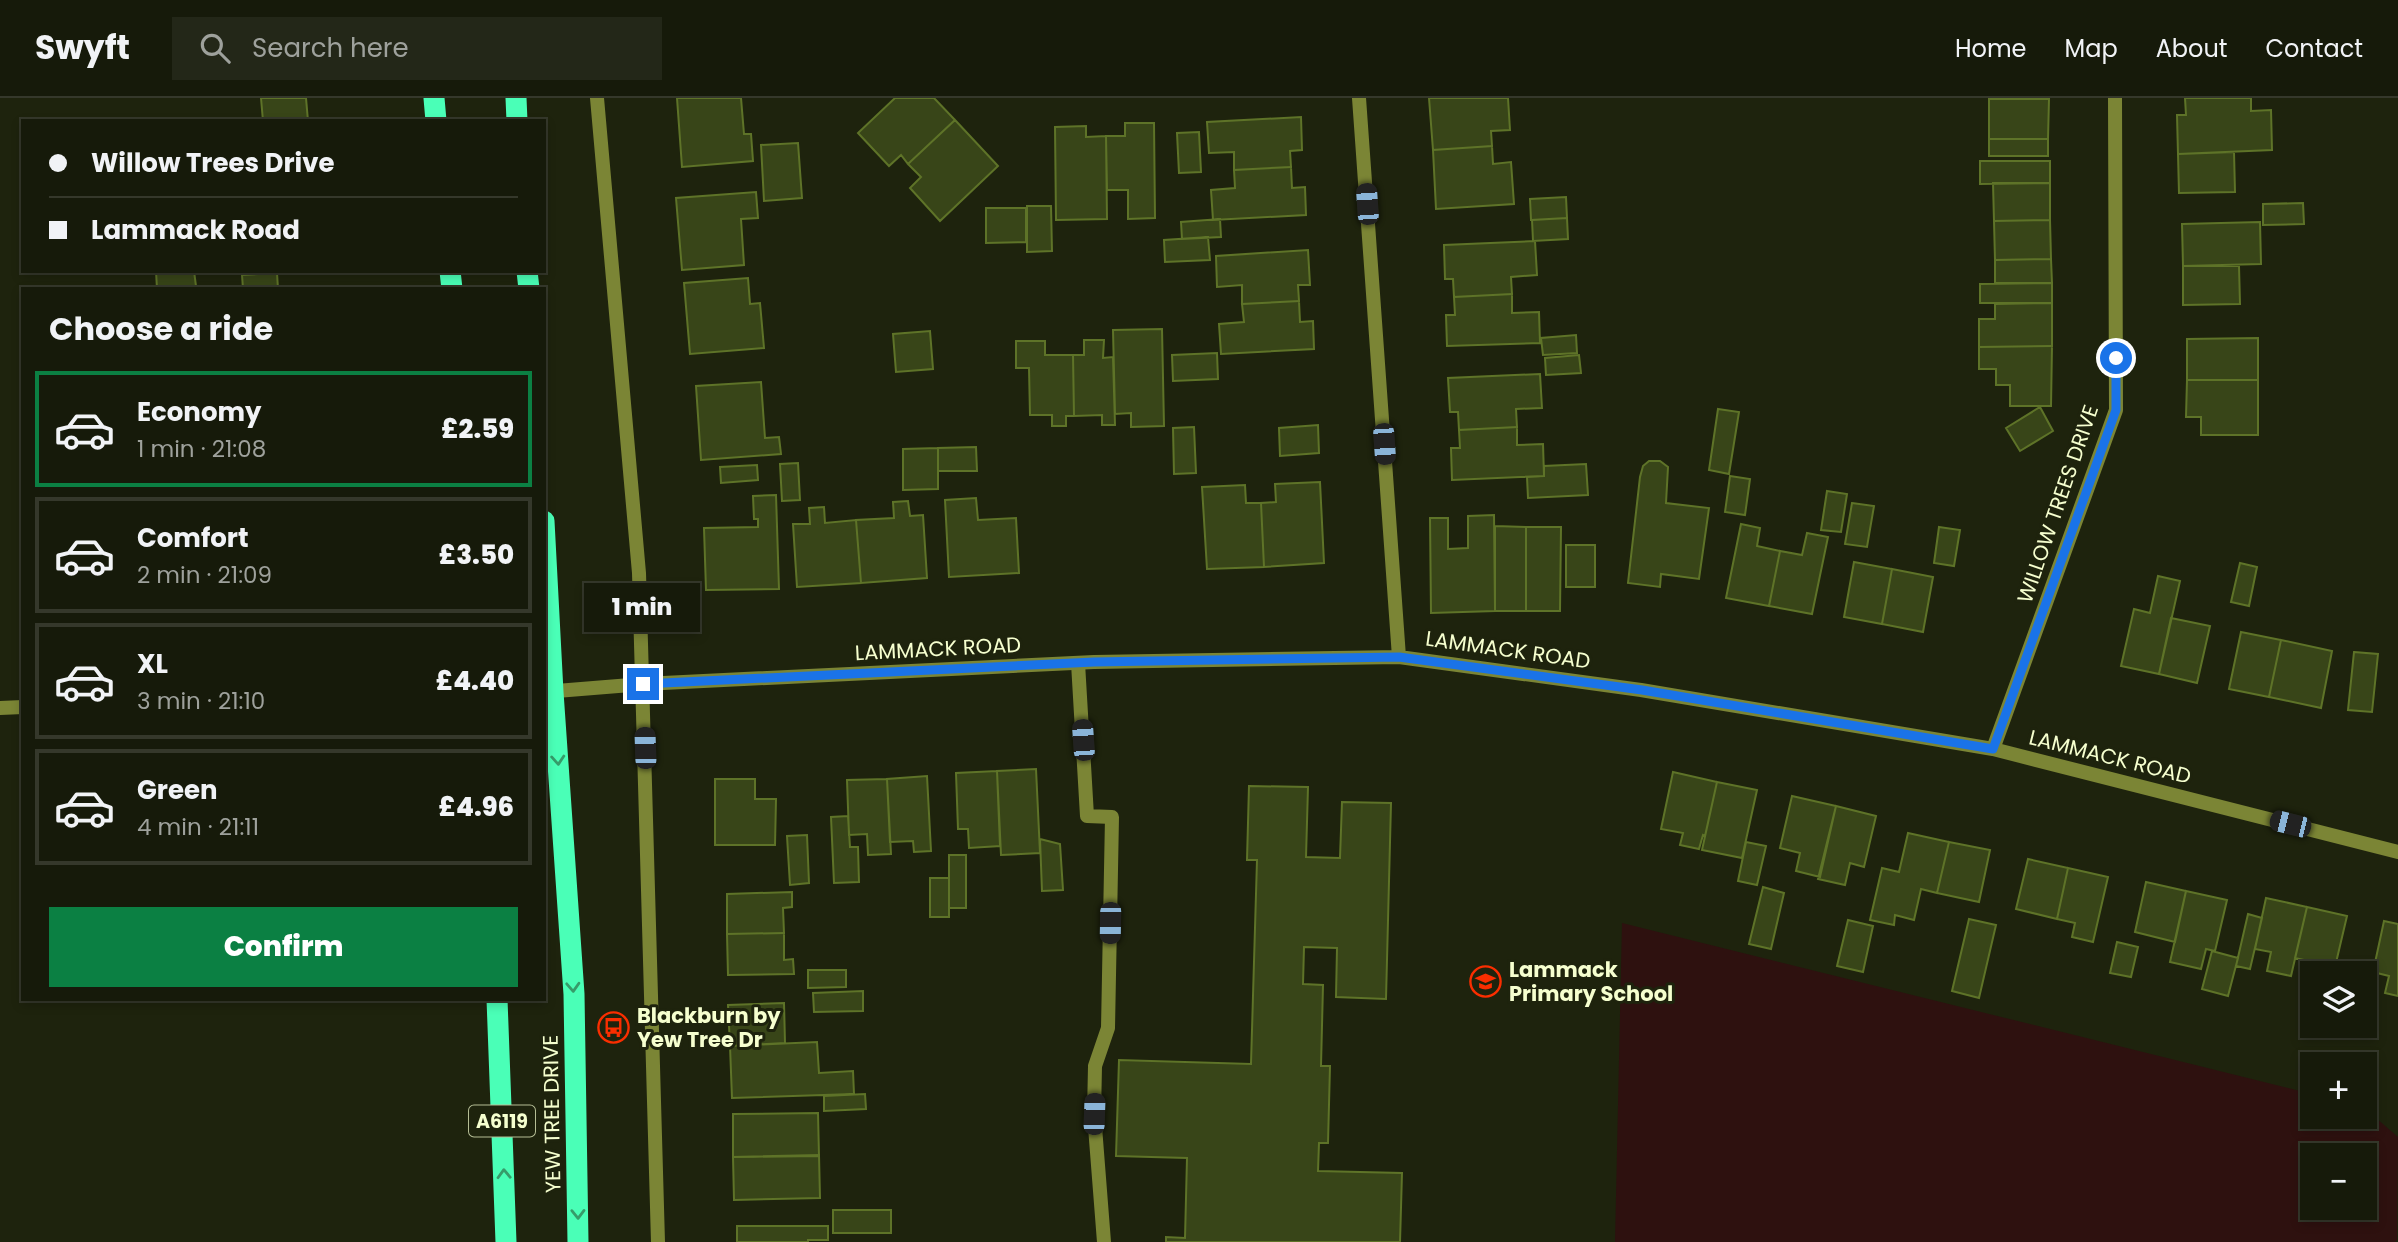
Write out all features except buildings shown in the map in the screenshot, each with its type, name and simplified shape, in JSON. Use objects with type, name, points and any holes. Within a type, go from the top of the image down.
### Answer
[{"type":"highway","points":[[434,98],[436,119]]},
{"type":"highway","points":[[516,98],[517,119]]},
{"type":"highway","name":"YEW TREE DRIVE","points":[[546,589],[549,692],[574,994],[578,1242]]},
{"type":"highway","name":"A6119","points":[[497,1001],[506,1242]]},
{"type":"street","points":[[597,98],[639,573],[658,1242]]},
{"type":"street","points":[[1359,98],[1399,657]]},
{"type":"street","name":"WILLOW TREES DRIVE","points":[[1993,749],[2116,410],[2115,98]]},
{"type":"street","name":"LAMMACK ROAD","points":[[549,692],[643,684],[1078,663],[1399,657],[1642,690],[1993,749],[2398,852]]},
{"type":"street","points":[[1078,663],[1087,816],[1112,817],[1108,1028],[1095,1066],[1094,1114],[1104,1242]]},
{"type":"street","points":[[0,708],[21,708]]},
{"type":"shaded area","points":[[1622,923],[2300,1091],[2300,1129],[2377,1129],[2377,1119],[2398,1137],[2395,1242],[1615,1242]]},
{"type":"place","name":"Lammack Primary School","points":[[1486,982]]},
{"type":"place","name":"Blackburn by Yew Tree Dr","points":[[614,1028]]},
{"type":"route","points":[[643,684],[1094,662],[1399,657],[1642,690],[1993,749],[2116,410],[2116,358]]}]
